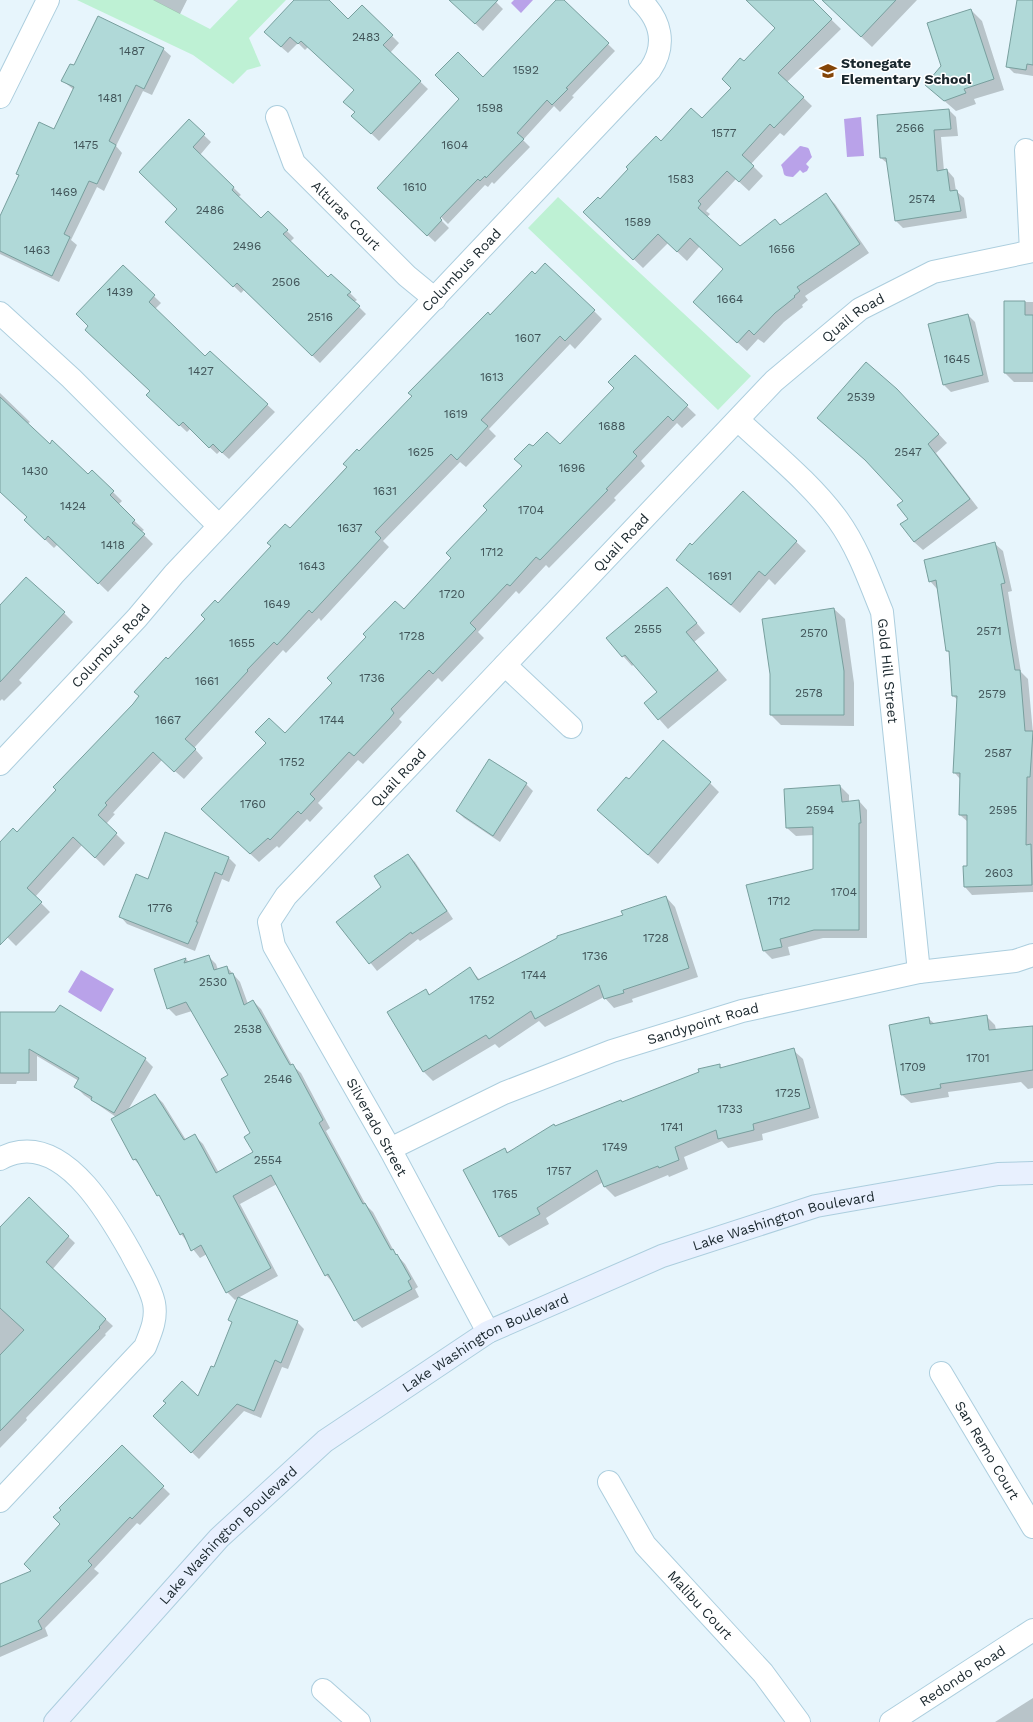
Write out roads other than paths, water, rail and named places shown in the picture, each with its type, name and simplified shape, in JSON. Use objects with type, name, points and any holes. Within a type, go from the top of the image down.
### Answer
[{"type":"street","points":[[0,97],[48,0]]},
{"type":"street","name":"Columbus Road","points":[[0,764],[105,653],[174,574],[650,70],[657,59],[661,45],[660,33],[655,19],[647,6],[640,0]]},
{"type":"street","name":"Alturas Court","points":[[277,117],[294,162],[407,276],[435,299]]},
{"type":"street","points":[[1026,150],[1032,251]]},
{"type":"street","name":"Quail Road","points":[[269,922],[286,896],[774,381],[860,309],[933,272],[1032,251]]},
{"type":"street","points":[[0,314],[71,378],[219,526]]},
{"type":"street","name":"Gold Hill Street","points":[[738,420],[810,488],[837,520],[859,557],[882,612],[919,972]]},
{"type":"street","points":[[505,665],[571,727]]},
{"type":"street","name":"Silverado Street","points":[[269,922],[274,946],[390,1149],[488,1332]]},
{"type":"street","name":"Sandypoint Road","points":[[390,1149],[504,1093],[612,1051],[742,1012],[919,972],[1015,961],[1033,954]]},
{"type":"street","points":[[0,1159],[17,1153],[30,1151],[44,1153],[71,1171],[105,1211],[124,1241],[150,1289],[154,1304],[155,1316],[153,1330],[145,1347],[0,1501]]},
{"type":"street","name":"Lake Washington Boulevard","points":[[54,1722],[219,1538],[326,1441],[488,1332],[662,1256],[816,1206],[998,1174],[1033,1173]]},
{"type":"street","name":"San Remo Court","points":[[941,1373],[1033,1527]]},
{"type":"street","name":"Malibu Court","points":[[609,1482],[645,1545],[763,1674],[799,1722]]},
{"type":"street","name":"Redondo Road","points":[[891,1722],[1033,1630]]},
{"type":"street","points":[[323,1690],[359,1722]]},
{"type":"place","name":"Stonegate Elementary School","points":[[828,71]]}]
